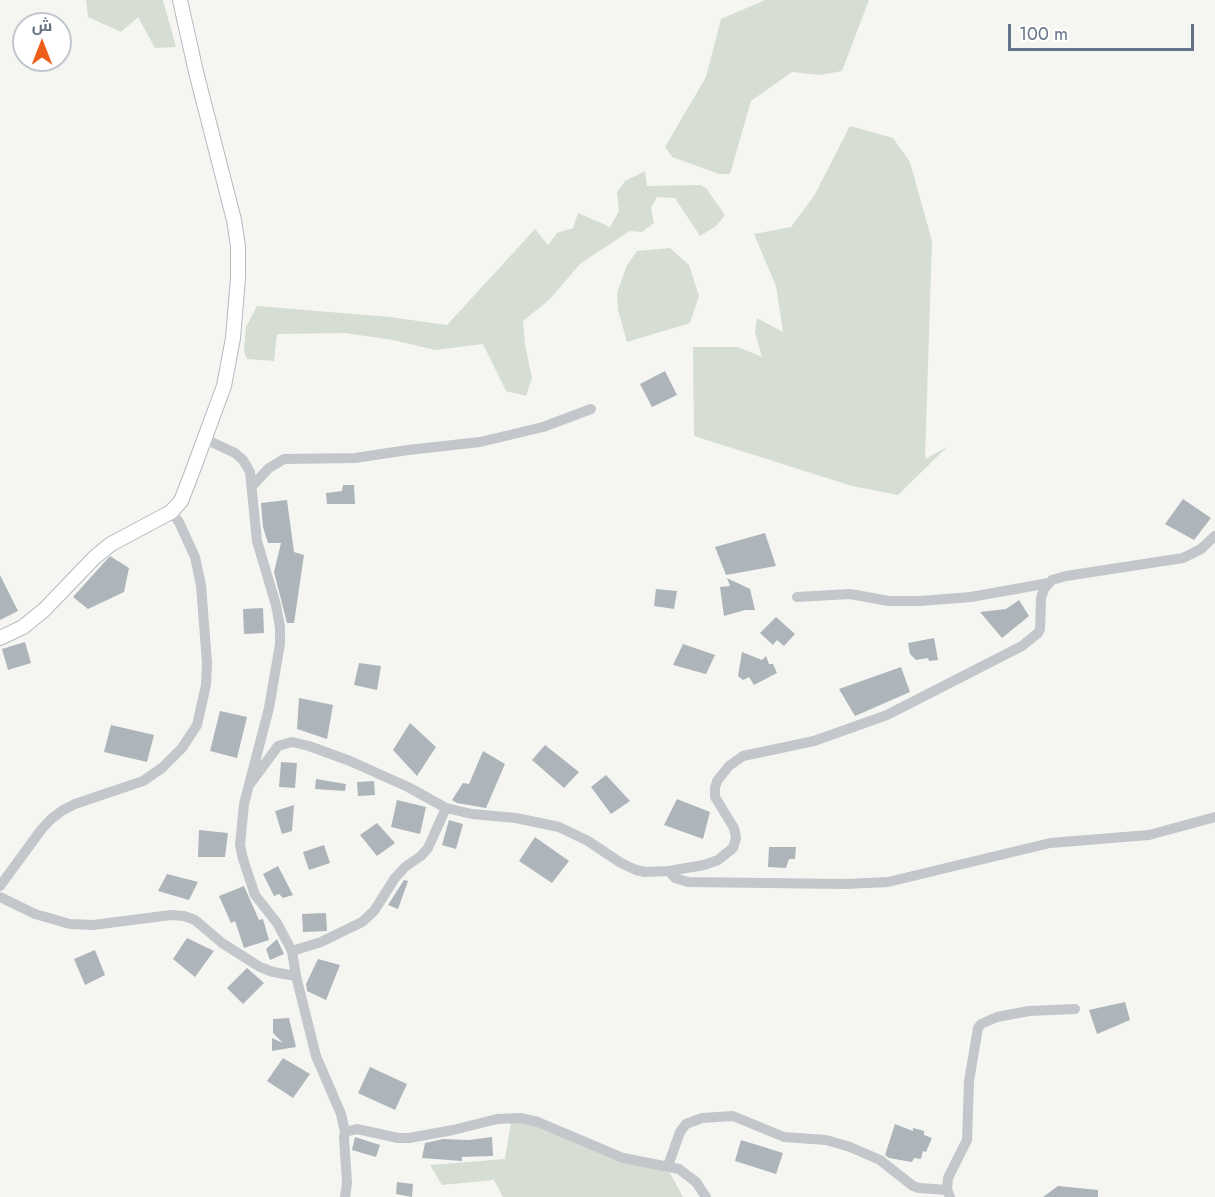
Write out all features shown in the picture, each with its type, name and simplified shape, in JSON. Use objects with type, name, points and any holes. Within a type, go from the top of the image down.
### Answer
[{"type":"street","points":[[0,638],[23,627],[44,610],[111,544],[171,512],[181,501],[218,405],[229,368],[238,278],[238,246],[234,220],[180,0]]},
{"type":"street","points":[[253,485],[269,468],[284,459],[355,458],[480,442],[543,427],[591,409]]},
{"type":"street","points":[[205,439],[235,453],[243,460],[250,472],[255,526],[276,605],[280,644],[269,708],[241,825],[240,845],[255,895],[277,923],[292,951],[316,1056],[341,1114],[345,1132],[347,1183],[345,1197]]},
{"type":"street","points":[[0,886],[34,838],[50,820],[75,804],[143,781],[162,768],[175,755],[197,725],[204,695],[207,663],[201,585],[195,557],[171,512]]},
{"type":"street","points":[[797,597],[843,594],[889,600],[920,601],[971,597],[1048,583],[1066,576],[1183,558],[1201,549],[1215,536]]},
{"type":"street","points":[[250,784],[278,746],[292,742],[350,761],[408,787],[446,808],[472,814],[550,824],[588,841],[629,867],[645,872],[695,867],[718,860],[733,848],[736,838],[734,828],[715,797],[717,781],[729,766],[743,756],[814,741],[887,715],[1023,646],[1035,638],[1040,629],[1041,598],[1048,583]]},
{"type":"street","points":[[292,951],[321,942],[362,922],[374,911],[401,871],[428,848],[446,808]]},
{"type":"street","points":[[669,871],[675,878],[688,882],[845,884],[888,882],[1050,843],[1149,835],[1215,817]]},
{"type":"street","points":[[0,897],[34,914],[70,924],[93,924],[171,915],[184,916],[195,920],[222,943],[260,967],[296,976]]},
{"type":"street","points":[[668,1166],[677,1139],[686,1124],[702,1118],[733,1116],[784,1137],[825,1140],[850,1147],[880,1160],[913,1186],[948,1193],[948,1178],[967,1140],[969,1081],[978,1028],[981,1024],[997,1017],[1029,1011],[1075,1008]]},
{"type":"street","points":[[345,1132],[357,1129],[398,1138],[409,1138],[497,1119],[520,1118],[538,1122],[623,1158],[668,1166],[686,1173],[696,1182],[706,1197]]},
{"type":"shaded area","points":[[86,0],[163,0],[176,47],[155,48],[138,17],[121,32],[88,17]]},
{"type":"shaded area","points":[[765,0],[869,0],[842,71],[820,75],[792,72],[751,101],[730,174],[719,174],[672,157],[665,147],[706,77],[721,19]]},
{"type":"shaded area","points":[[850,126],[893,138],[910,162],[932,241],[925,459],[947,447],[898,495],[852,486],[694,436],[693,347],[738,347],[762,357],[755,332],[757,318],[783,332],[776,286],[754,234],[791,227],[814,196]]},
{"type":"shaded area","points":[[645,171],[647,186],[700,185],[706,188],[725,215],[716,226],[700,236],[675,198],[657,197],[651,208],[654,223],[642,232],[630,231],[581,263],[549,300],[523,321],[532,378],[526,396],[506,391],[483,344],[435,350],[393,340],[345,333],[277,334],[274,361],[247,359],[244,351],[246,327],[257,306],[390,317],[447,325],[535,229],[548,245],[557,233],[573,228],[578,213],[610,227],[619,211],[617,192],[625,181]]},
{"type":"shaded area","points":[[670,248],[689,265],[699,296],[690,323],[627,342],[618,310],[617,293],[627,265],[637,251]]},
{"type":"shaded area","points":[[522,1121],[670,1173],[683,1197],[503,1197],[494,1180],[442,1185],[430,1165],[505,1159],[511,1122]]},
{"type":"building","points":[[665,371],[677,395],[652,407],[640,384]]},
{"type":"building","points":[[343,485],[354,485],[355,504],[327,504],[326,493],[342,491]]},
{"type":"building","points":[[1183,499],[1211,518],[1194,540],[1165,524]]},
{"type":"building","points":[[287,500],[294,552],[304,555],[294,623],[287,623],[274,572],[281,543],[268,543],[263,527],[261,503]]},
{"type":"building","points":[[765,533],[776,566],[726,575],[715,547]]},
{"type":"building","points":[[110,556],[129,568],[124,592],[88,609],[73,597]]},
{"type":"building","points":[[0,575],[18,611],[0,620]]},
{"type":"building","points":[[727,578],[750,589],[755,610],[745,610],[724,616],[720,587],[730,586]]},
{"type":"building","points":[[656,589],[677,591],[674,609],[654,606]]},
{"type":"building","points":[[1019,600],[1029,616],[1002,638],[980,612],[1006,609]]},
{"type":"building","points":[[263,608],[264,633],[244,634],[243,609]]},
{"type":"building","points":[[776,617],[795,634],[784,646],[777,640],[773,645],[760,633]]},
{"type":"building","points":[[934,638],[938,660],[929,661],[928,658],[916,660],[910,654],[908,643]]},
{"type":"building","points":[[25,642],[31,663],[8,670],[2,649]]},
{"type":"building","points":[[683,644],[715,655],[706,674],[673,665]]},
{"type":"building","points":[[742,652],[762,660],[766,656],[769,664],[773,664],[777,673],[754,685],[749,677],[743,680],[738,676]]},
{"type":"building","points":[[359,663],[381,666],[377,690],[354,685]]},
{"type":"building","points":[[901,667],[910,692],[855,716],[839,689]]},
{"type":"building","points":[[299,698],[333,705],[327,739],[297,729]]},
{"type":"building","points":[[220,711],[247,717],[237,758],[210,751]]},
{"type":"building","points":[[410,723],[436,747],[417,776],[393,750]]},
{"type":"building","points":[[111,725],[154,735],[147,762],[104,752]]},
{"type":"building","points":[[545,745],[579,772],[564,788],[532,760]]},
{"type":"building","points":[[483,751],[505,764],[486,808],[457,803],[452,800],[463,783],[469,784]]},
{"type":"building","points":[[281,762],[297,763],[295,788],[279,787]]},
{"type":"building","points":[[606,775],[630,801],[611,814],[591,787]]},
{"type":"building","points":[[316,779],[346,784],[345,791],[315,789]]},
{"type":"building","points":[[374,781],[375,795],[358,796],[357,782]]},
{"type":"building","points":[[677,799],[710,812],[703,839],[664,825]]},
{"type":"building","points":[[397,800],[426,807],[420,834],[391,827]]},
{"type":"building","points":[[294,805],[292,831],[282,834],[275,811]]},
{"type":"building","points":[[449,820],[463,824],[456,849],[442,845]]},
{"type":"building","points":[[377,823],[395,843],[377,856],[360,835]]},
{"type":"building","points":[[199,830],[228,833],[225,857],[198,857]]},
{"type":"building","points":[[535,837],[569,861],[552,883],[519,861]]},
{"type":"building","points":[[324,845],[330,863],[309,870],[303,852]]},
{"type":"building","points":[[769,847],[796,847],[795,859],[789,859],[786,868],[768,867]]},
{"type":"building","points":[[278,866],[293,895],[283,898],[279,894],[274,896],[263,874]]},
{"type":"building","points":[[167,874],[198,882],[189,900],[158,891]]},
{"type":"building","points":[[404,880],[408,881],[398,909],[388,905]]},
{"type":"building","points":[[244,886],[259,920],[263,919],[269,940],[244,948],[235,921],[231,923],[219,896]]},
{"type":"building","points":[[326,913],[327,931],[303,932],[302,914]]},
{"type":"building","points":[[187,938],[214,951],[195,977],[173,959]]},
{"type":"building","points":[[277,939],[284,954],[270,960],[266,949]]},
{"type":"building","points":[[95,950],[105,975],[85,985],[74,959]]},
{"type":"building","points":[[318,959],[340,965],[326,1000],[307,991],[306,984]]},
{"type":"building","points":[[247,968],[264,983],[243,1004],[227,988]]},
{"type":"building","points":[[1125,1002],[1130,1020],[1097,1034],[1089,1010]]},
{"type":"building","points":[[289,1018],[296,1047],[272,1051],[272,1038],[283,1043],[273,1033],[273,1019]]},
{"type":"building","points":[[283,1058],[310,1074],[293,1098],[267,1081]]},
{"type":"building","points":[[370,1067],[407,1084],[395,1110],[358,1093]]},
{"type":"building","points":[[895,1124],[913,1131],[913,1128],[924,1131],[924,1135],[932,1138],[926,1152],[923,1151],[921,1159],[914,1158],[912,1162],[889,1158],[885,1155]]},
{"type":"building","points":[[355,1137],[380,1145],[376,1157],[352,1150]]},
{"type":"building","points":[[492,1137],[493,1156],[462,1157],[462,1161],[422,1158],[425,1143],[443,1139],[469,1140]]},
{"type":"building","points":[[741,1140],[783,1153],[776,1174],[735,1161]]},
{"type":"building","points":[[397,1182],[413,1184],[412,1197],[396,1194]]},
{"type":"building","points":[[1058,1186],[1098,1190],[1098,1197],[1043,1197]]}]
